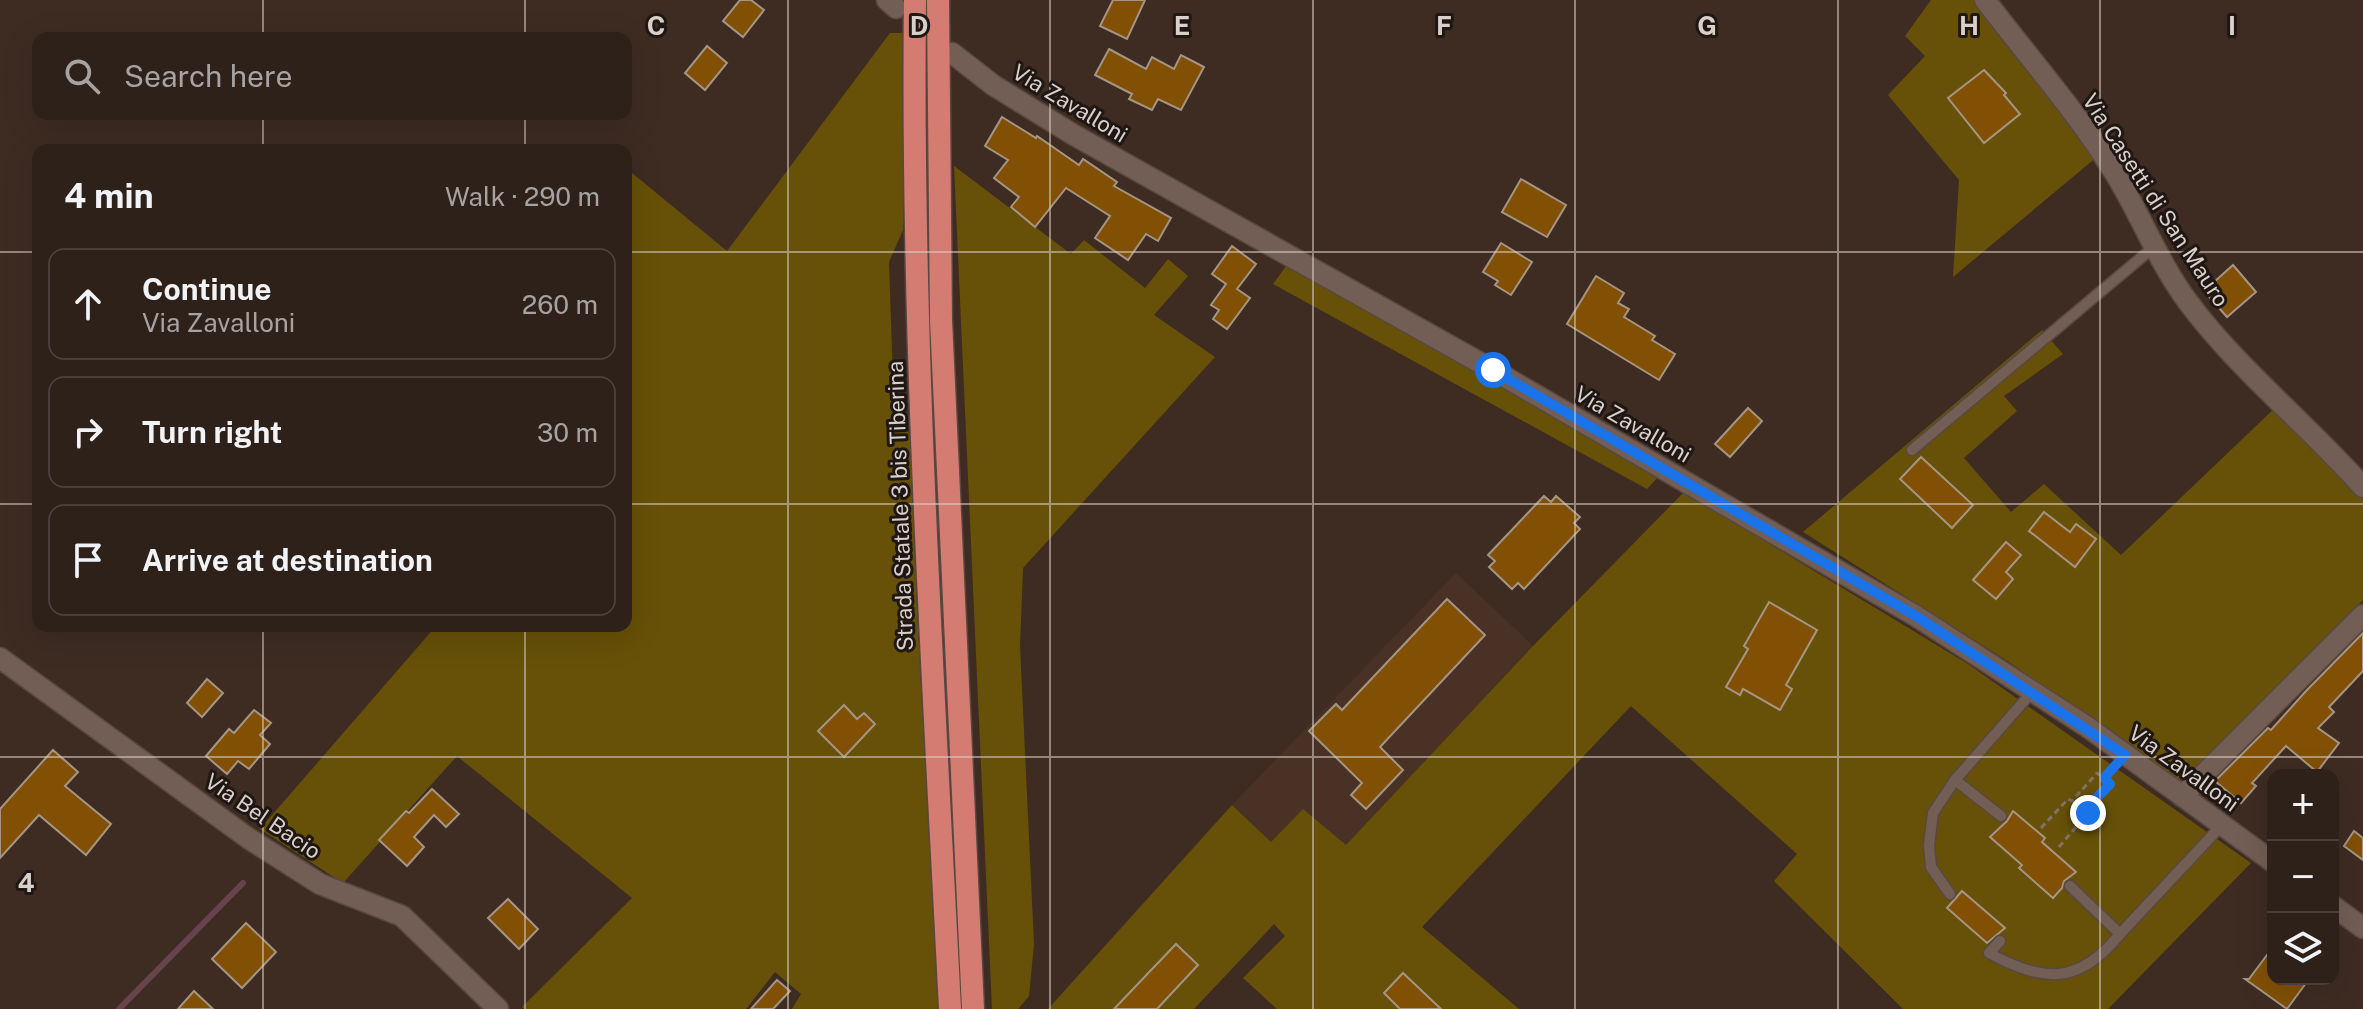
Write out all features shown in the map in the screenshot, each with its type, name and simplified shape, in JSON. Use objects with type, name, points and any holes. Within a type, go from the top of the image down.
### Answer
[{"type":"highway","name":"Strada Statale 3 bis Tiberina","points":[[938,0],[941,320],[961,1003]]},
{"type":"highway","name":"Strada Statale 3 bis Tiberina","points":[[899,3],[914,100],[919,321],[961,1003]]},
{"type":"street","name":"Via Casetti di San Mauro","points":[[1985,0],[2075,115],[2116,175],[2187,300],[2222,342],[2363,487]]},
{"type":"street","name":"Via Zavalloni","points":[[952,53],[993,85],[1074,135],[1520,386],[1916,616],[2125,755],[2267,858]]},
{"type":"street","points":[[2182,796],[2363,615]]},
{"type":"street","name":"Via Bel Bacio","points":[[0,658],[248,838],[320,884],[402,916],[498,1009]]},
{"type":"street","points":[[2339,910],[2363,928]]},
{"type":"lane","points":[[1912,450],[2155,246]]},
{"type":"lane","points":[[1950,894],[1931,867],[1929,845],[1933,813],[1955,780],[2032,692]]},
{"type":"lane","points":[[1955,780],[2001,816]]},
{"type":"lane","points":[[2000,941],[1989,953],[2018,969],[2051,975],[2081,970],[2109,948],[2222,825]]},
{"type":"lane","points":[[2070,886],[2120,934]]},
{"type":"path","points":[[2104,778],[2125,755]]},
{"type":"path","points":[[2041,828],[2068,799],[2072,801],[2097,773],[2110,784],[2085,810],[2088,813],[2059,847]]},
{"type":"shaded area","points":[[1931,0],[1978,0],[2098,156],[1953,277],[1959,180],[1888,95],[1925,56],[1905,36]]},
{"type":"shaded area","points":[[890,33],[903,33],[903,230],[889,262],[893,381],[912,444],[917,610],[938,1009],[792,1009],[801,994],[775,972],[746,1009],[525,1009],[522,1007],[632,898],[457,756],[343,883],[260,829],[431,632],[632,632],[632,173],[727,251]]},
{"type":"shaded area","points":[[954,166],[1071,254],[1084,240],[1145,288],[1168,259],[1188,276],[1154,315],[1215,357],[1023,568],[1020,646],[1034,944],[1029,996],[1018,1009],[992,1009]]},
{"type":"shaded area","points":[[1287,265],[1659,476],[1647,489],[1273,284]]},
{"type":"shaded area","points":[[2042,330],[2063,354],[2004,396],[2017,411],[1964,458],[2011,512],[2044,484],[2121,555],[2278,405],[2363,496],[2363,600],[2183,786],[2009,662],[1803,532]]},
{"type":"shaded area","points":[[1684,492],[1968,664],[2251,863],[2108,1009],[1903,1009],[1774,881],[1797,854],[1631,706],[1422,927],[1519,1009],[1277,1009],[1243,978],[1285,936],[1274,924],[1194,1009],[1048,1009],[1232,805],[1271,842],[1303,809],[1346,845],[1533,646]]},
{"type":"shaded area","points":[[1456,573],[1533,646],[1346,845],[1271,842],[1232,805]]},
{"type":"building","points":[[740,0],[751,0],[764,10],[743,37],[723,21]]},
{"type":"building","points":[[1113,0],[1145,0],[1127,39],[1100,26]]},
{"type":"building","points":[[707,46],[727,63],[705,90],[685,73]]},
{"type":"building","points":[[1109,49],[1146,69],[1152,57],[1174,69],[1181,55],[1204,67],[1181,110],[1158,99],[1152,110],[1129,99],[1132,94],[1095,75]]},
{"type":"building","points":[[1984,70],[2006,93],[2004,95],[2020,114],[1984,143],[1948,98]]},
{"type":"building","points":[[1002,117],[1079,165],[1083,159],[1117,182],[1114,186],[1171,218],[1158,241],[1146,234],[1128,260],[1095,238],[1110,216],[1066,188],[1035,227],[1011,207],[1019,197],[994,178],[1008,160],[985,146]]},
{"type":"building","points":[[1521,179],[1566,205],[1547,237],[1502,212]]},
{"type":"building","points":[[1501,243],[1532,262],[1511,295],[1495,285],[1498,281],[1483,272]]},
{"type":"building","points":[[1232,246],[1256,264],[1237,289],[1250,298],[1227,329],[1213,319],[1219,310],[1211,305],[1226,284],[1212,274]]},
{"type":"building","points":[[2233,265],[2256,292],[2227,317],[2204,291]]},
{"type":"building","points":[[1596,276],[1624,293],[1618,303],[1629,309],[1624,317],[1655,336],[1652,340],[1675,354],[1659,380],[1567,324]]},
{"type":"building","points":[[1748,408],[1762,421],[1730,457],[1715,444]]},
{"type":"building","points":[[1921,457],[1973,505],[1952,528],[1900,479]]},
{"type":"building","points":[[1544,496],[1551,502],[1556,496],[1580,517],[1574,523],[1580,529],[1524,589],[1518,583],[1512,589],[1489,567],[1495,561],[1488,555]]},
{"type":"building","points":[[2044,512],[2070,532],[2076,524],[2096,539],[2075,567],[2029,531]]},
{"type":"building","points":[[2006,542],[2021,555],[2006,572],[2013,579],[1996,599],[1973,580]]},
{"type":"building","points":[[1447,599],[1485,635],[1380,747],[1403,770],[1366,809],[1351,795],[1362,783],[1309,731],[1336,704],[1342,710]]},
{"type":"building","points":[[1769,602],[1817,630],[1786,685],[1792,689],[1780,710],[1743,689],[1740,695],[1726,687],[1748,649],[1744,646]]},
{"type":"building","points":[[2363,633],[2363,671],[2329,707],[2334,712],[2318,728],[2339,743],[2319,769],[2313,769],[2286,746],[2252,783],[2256,786],[2241,803],[2215,781],[2268,728],[2271,730]]},
{"type":"building","points":[[207,679],[223,693],[202,717],[187,703]]},
{"type":"building","points":[[844,705],[857,719],[864,713],[875,724],[844,757],[818,731]]},
{"type":"building","points":[[254,710],[271,723],[260,735],[270,744],[249,769],[238,761],[227,774],[206,756],[229,729],[234,733]]},
{"type":"building","points":[[53,750],[78,772],[65,786],[111,824],[86,855],[39,815],[0,858],[0,809]]},
{"type":"building","points":[[432,789],[459,814],[446,827],[434,815],[414,837],[424,847],[407,866],[379,840]]},
{"type":"building","points":[[2013,811],[2045,838],[2042,842],[2076,872],[2064,881],[2053,898],[1990,837]]},
{"type":"building","points":[[2354,831],[2363,838],[2363,860],[2344,846]]},
{"type":"building","points":[[1962,891],[2005,928],[1987,943],[1947,908]]},
{"type":"building","points":[[508,899],[538,929],[519,949],[488,918]]},
{"type":"building","points":[[246,923],[276,952],[242,988],[212,959]]},
{"type":"building","points":[[1176,944],[1198,965],[1157,1009],[1114,1009]]},
{"type":"building","points":[[2267,955],[2267,985],[2305,985],[2287,1009],[2245,979],[2249,979]]},
{"type":"building","points":[[1403,973],[1441,1009],[1400,1009],[1384,993]]},
{"type":"building","points":[[777,980],[790,991],[773,1009],[751,1009]]},
{"type":"building","points":[[194,991],[213,1009],[178,1009]]},
{"type":"waterway","points":[[119,1009],[243,883]]},
{"type":"route","points":[[1493,370],[1916,616],[2089,728],[2125,755],[2104,778],[2110,784],[2085,810],[2088,813]]}]
